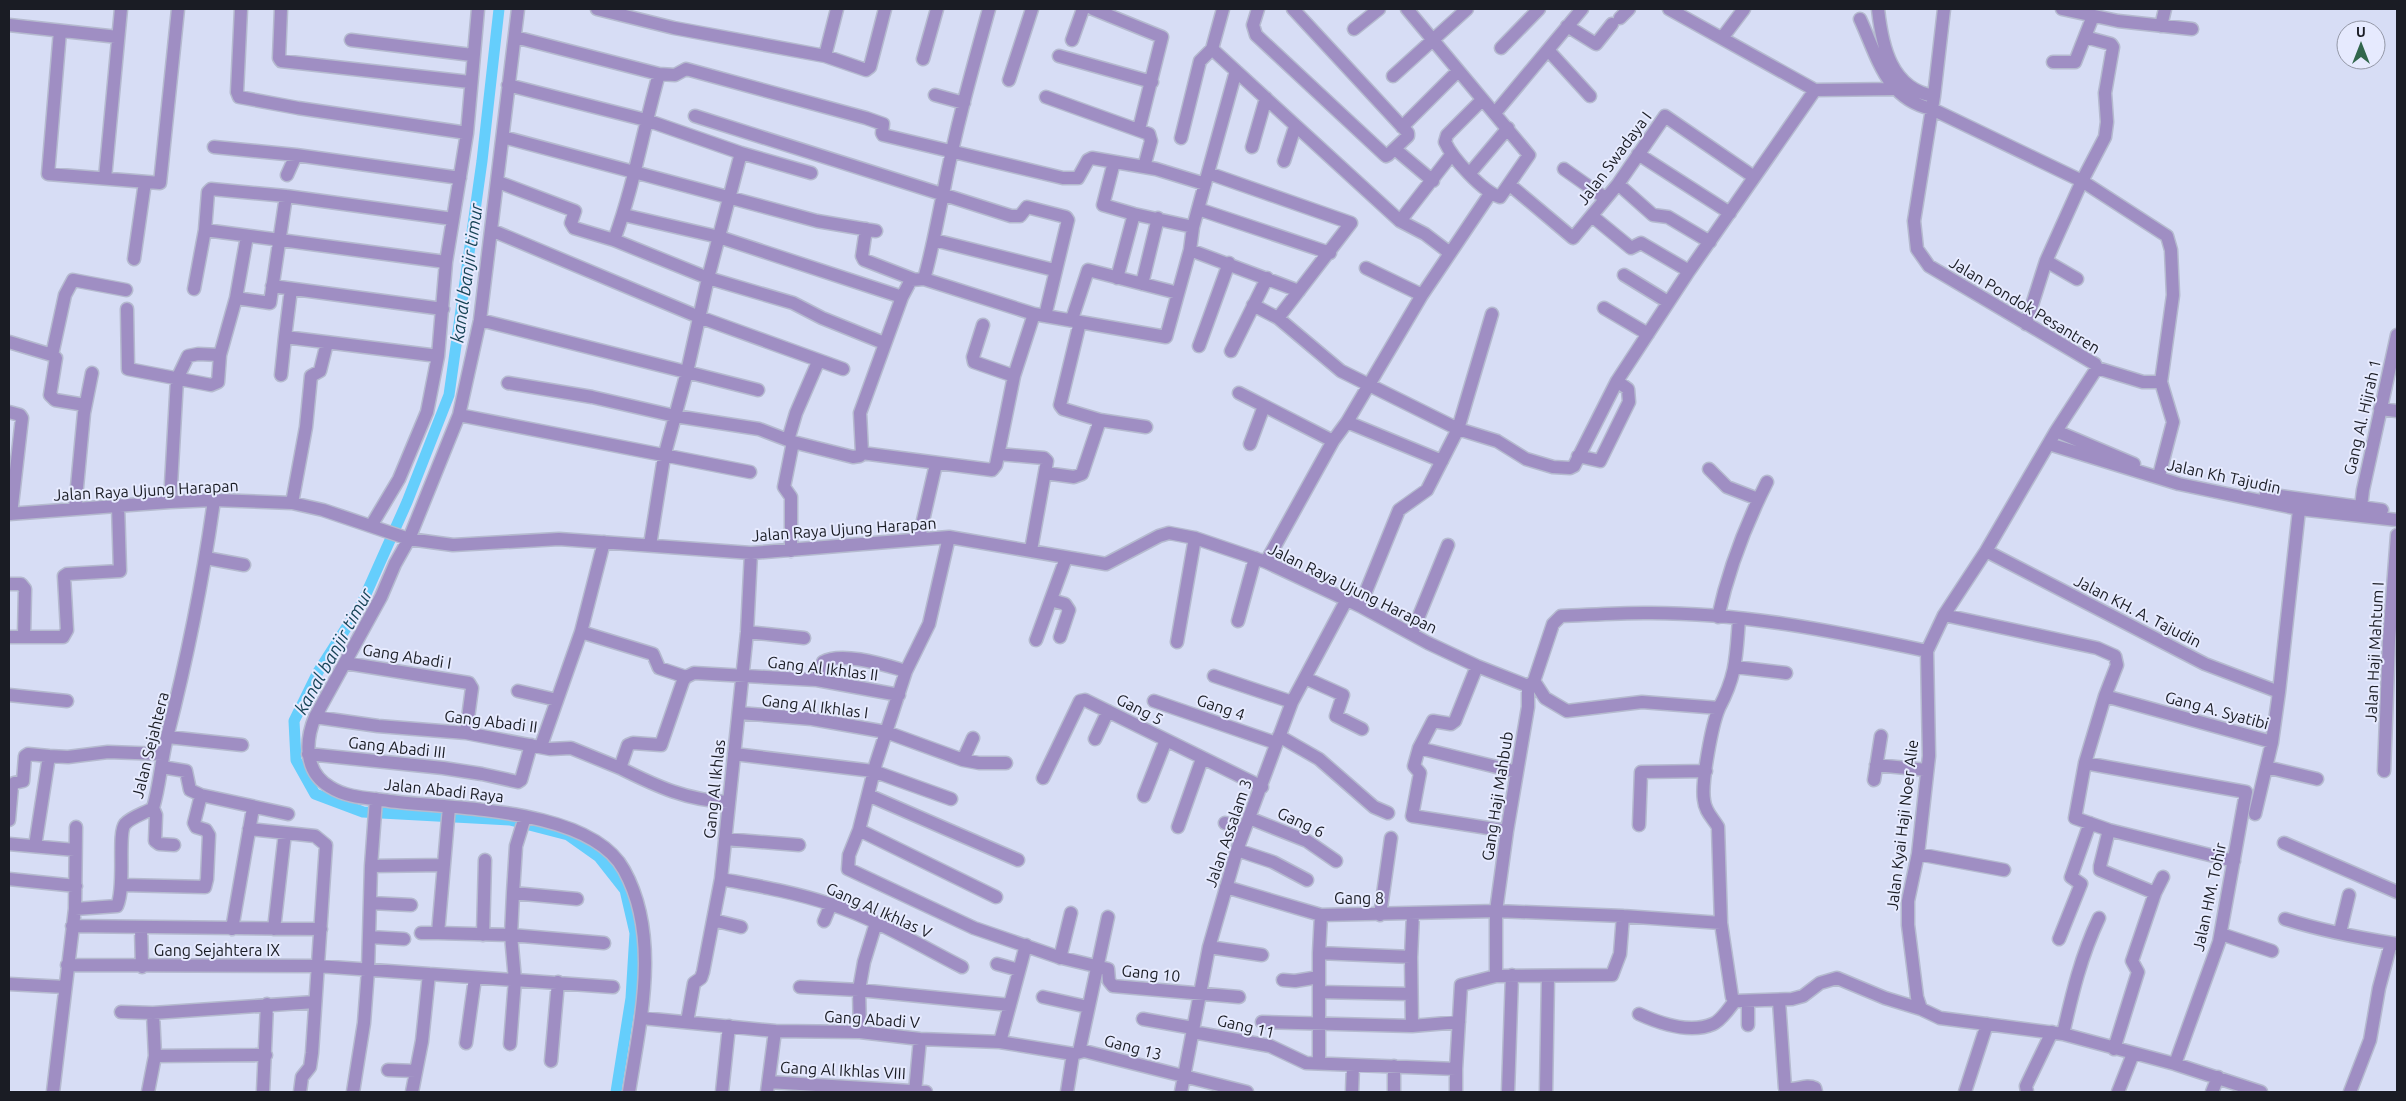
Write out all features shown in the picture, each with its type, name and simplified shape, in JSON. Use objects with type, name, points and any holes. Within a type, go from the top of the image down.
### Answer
[{"type":"street","points":[[105,178],[121,9]]},
{"type":"street","points":[[60,31],[47,172],[50,175],[105,178],[159,184],[162,181],[178,9]]},
{"type":"street","points":[[241,9],[237,92],[239,97],[298,108],[467,133]]},
{"type":"street","points":[[281,9],[279,58],[281,61],[470,82]]},
{"type":"street","points":[[377,528],[428,412],[438,356],[446,262],[467,133],[472,55],[478,9]]},
{"type":"street","points":[[308,754],[307,739],[315,717],[345,663],[459,415],[480,320],[518,9]]},
{"type":"street","points":[[597,9],[635,13],[674,28],[825,56],[869,69],[885,9]]},
{"type":"street","points":[[825,56],[837,9]]},
{"type":"street","points":[[923,59],[937,9]]},
{"type":"street","points":[[508,383],[592,397],[675,416],[759,429],[790,441],[853,457],[860,456],[862,452],[860,414],[884,343],[902,297],[919,279],[934,240],[964,103],[988,9]]},
{"type":"street","points":[[1009,80],[1032,9]]},
{"type":"street","points":[[1072,40],[1083,9]]},
{"type":"street","points":[[1093,9],[1162,37],[1139,129]]},
{"type":"street","points":[[1181,138],[1200,61],[1212,49],[1223,9]]},
{"type":"street","points":[[1258,9],[1253,25],[1256,35],[1386,156],[1408,135],[1293,9]]},
{"type":"street","points":[[1354,30],[1379,9]]},
{"type":"street","points":[[1407,9],[1457,72],[1495,113],[1529,155],[1500,198],[1490,194],[1452,154],[1446,144],[1445,137],[1482,100]]},
{"type":"street","points":[[1393,76],[1466,9]]},
{"type":"street","points":[[1501,48],[1540,9]]},
{"type":"street","points":[[1495,113],[1582,9]]},
{"type":"street","points":[[1567,26],[1596,44],[1629,9]]},
{"type":"street","points":[[1669,9],[1816,90],[1893,89]]},
{"type":"street","points":[[1722,38],[1744,9]]},
{"type":"street","points":[[1878,9],[1881,38],[1896,73],[1907,86],[1933,102],[2082,181],[2167,236],[2171,250],[2173,295],[2161,382],[2173,422],[2160,472]]},
{"type":"street","name":"Jalan Pondok Pesantren","points":[[1927,651],[1944,615],[1986,551],[2056,431],[2098,368],[2095,364],[1929,266],[1917,249],[1914,221],[1933,102],[1944,9]]},
{"type":"street","points":[[2062,9],[2093,16],[2192,29]]},
{"type":"street","points":[[2161,26],[2165,9]]},
{"type":"street","points":[[2053,62],[2075,62],[2093,16]]},
{"type":"street","points":[[1860,19],[1893,89],[1916,106],[1933,102]]},
{"type":"street","points":[[9,25],[118,37]]},
{"type":"street","points":[[515,37],[659,74],[675,75],[686,69],[866,118],[883,124],[883,135],[1073,179],[1080,176],[1088,160],[1114,162],[1206,178],[1351,223],[1330,253],[1278,318]]},
{"type":"street","points":[[2026,324],[2046,261],[2082,181],[2105,137],[2107,122],[2104,93],[2112,47],[2111,44],[2085,37]]},
{"type":"street","points":[[351,40],[472,55]]},
{"type":"street","points":[[1212,49],[1400,221],[1410,228],[1425,234],[1450,253]]},
{"type":"street","points":[[1548,50],[1590,96]]},
{"type":"street","points":[[1059,56],[1152,82]]},
{"type":"street","points":[[503,137],[730,196],[817,221],[871,230],[862,256],[864,260],[919,279],[1039,315],[1166,337],[1190,250],[1193,226],[1236,71]]},
{"type":"street","points":[[1402,127],[1457,72]]},
{"type":"street","points":[[614,240],[624,215],[636,171],[646,120],[659,74]]},
{"type":"street","points":[[508,85],[646,120],[741,153],[811,174]]},
{"type":"street","points":[[1253,305],[1278,318],[1326,360],[1368,384],[1458,429],[1497,441],[1526,459],[1554,467],[1570,468],[1617,382],[1688,271],[1816,90]]},
{"type":"street","points":[[935,94],[964,103]]},
{"type":"street","points":[[1046,97],[1150,134],[1151,141],[1144,167]]},
{"type":"street","points":[[1252,147],[1266,98]]},
{"type":"street","points":[[695,116],[1016,217],[1027,207],[1066,217],[1068,220],[1039,315],[1014,376],[999,454],[996,465],[992,470],[936,464],[862,452]]},
{"type":"street","name":"Jalan Swadaya I","points":[[1510,185],[1571,237],[1592,216],[1618,184],[1665,116],[1754,176]]},
{"type":"street","points":[[1284,162],[1296,127]]},
{"type":"street","points":[[1470,173],[1508,128]]},
{"type":"street","points":[[214,147],[296,155],[460,178]]},
{"type":"street","points":[[1395,149],[1433,181]]},
{"type":"street","points":[[650,546],[664,457],[741,153]]},
{"type":"street","points":[[1400,221],[1433,181],[1452,154]]},
{"type":"street","points":[[1638,154],[1730,213]]},
{"type":"street","points":[[288,175],[296,155]]},
{"type":"street","points":[[1114,162],[1103,205],[1134,214],[1193,226]]},
{"type":"street","points":[[1564,169],[1605,198]]},
{"type":"street","points":[[134,259],[145,182]]},
{"type":"street","points":[[498,182],[575,211],[571,224],[574,228],[614,240],[708,278],[794,302],[822,318],[884,343]]},
{"type":"street","points":[[1618,184],[1653,215],[1668,217],[1710,242]]},
{"type":"street","points":[[194,289],[205,230],[209,190],[286,196],[453,219]]},
{"type":"street","points":[[1238,621],[1261,560],[1333,441],[1347,422],[1422,295],[1490,194]]},
{"type":"street","points":[[236,298],[270,303],[281,240],[286,196]]},
{"type":"street","points":[[1198,209],[1330,253]]},
{"type":"street","points":[[1118,278],[1134,214]]},
{"type":"street","points":[[624,215],[719,237],[902,297]]},
{"type":"street","points":[[1592,216],[1631,248],[1641,243],[1688,271]]},
{"type":"street","points":[[1142,284],[1158,218]]},
{"type":"street","points":[[205,230],[446,262]]},
{"type":"street","points":[[491,230],[699,317],[843,370]]},
{"type":"street","points":[[128,309],[128,369],[211,385],[218,382],[220,355],[236,298],[247,236]]},
{"type":"street","points":[[934,240],[1054,270]]},
{"type":"street","points":[[1190,250],[1229,263],[1299,291]]},
{"type":"street","points":[[2046,261],[2077,279]]},
{"type":"street","points":[[1199,346],[1229,263]]},
{"type":"street","points":[[1366,268],[1422,295]]},
{"type":"street","points":[[1146,427],[1100,420],[1063,409],[1060,406],[1087,271],[1178,294]]},
{"type":"street","points":[[1624,275],[1668,302]]},
{"type":"street","points":[[1231,351],[1267,278]]},
{"type":"street","points":[[52,355],[65,295],[73,280],[126,290]]},
{"type":"street","points":[[272,286],[443,308]]},
{"type":"street","points":[[281,375],[291,288]]},
{"type":"street","points":[[1604,308],[1648,334]]},
{"type":"street","points":[[1360,606],[1399,510],[1427,490],[1458,429],[1492,314]]},
{"type":"street","points":[[480,320],[758,390]]},
{"type":"street","points":[[983,325],[973,360],[1014,376]]},
{"type":"street","name":"Gang Al. Hijrah 1","points":[[2362,498],[2397,334]]},
{"type":"street","points":[[285,337],[438,356]]},
{"type":"street","points":[[9,342],[52,355],[56,358],[50,395],[55,400],[85,405]]},
{"type":"street","points":[[292,503],[306,427],[311,376],[320,371],[327,343]]},
{"type":"street","points":[[170,502],[177,379],[188,356],[198,354],[220,355]]},
{"type":"street","points":[[791,552],[790,496],[784,488],[790,441],[796,413],[818,362]]},
{"type":"street","points":[[2098,368],[2142,382],[2161,382]]},
{"type":"street","points":[[75,508],[85,405],[92,373]]},
{"type":"street","points":[[1578,456],[1600,461],[1629,402],[1628,389],[1617,382]]},
{"type":"street","points":[[1239,393],[1333,441]]},
{"type":"street","points":[[1250,444],[1264,406]]},
{"type":"street","points":[[2380,409],[2397,411]]},
{"type":"street","points":[[9,412],[20,415],[22,418],[10,514]]},
{"type":"street","points":[[459,415],[664,457],[750,472]]},
{"type":"street","points":[[1045,473],[1074,477],[1082,474],[1100,420]]},
{"type":"street","points":[[1347,422],[1442,461]]},
{"type":"street","name":"Jalan Kh Tajudin","points":[[2056,431],[2130,462],[2190,480],[2300,503],[2362,498],[2397,512]]},
{"type":"street","name":"Jalan Kh Tajudin","points":[[2049,444],[2161,480],[2397,520]]},
{"type":"street","points":[[999,454],[1044,458],[1046,461],[1031,550]]},
{"type":"street","points":[[919,538],[936,464]]},
{"type":"street","points":[[1709,469],[1727,487],[1758,500]]},
{"type":"street","points":[[1718,617],[1723,592],[1758,500],[1767,482]]},
{"type":"street","name":"Jalan Raya Ujung Harapan","points":[[10,514],[118,505],[214,500],[292,503],[323,510],[404,537],[453,545],[558,539],[751,553],[791,552],[919,538],[949,537],[1106,564],[1159,536],[1169,533],[1195,538],[1261,560],[1346,599],[1428,643],[1477,666],[1531,683]]},
{"type":"street","name":"Jalan Sejahtera","points":[[74,909],[117,906],[123,885],[122,830],[128,821],[153,808],[184,673],[206,558],[214,500]]},
{"type":"street","name":"Gang A. Syatibi","points":[[2105,696],[2272,742],[2300,503]]},
{"type":"street","points":[[9,637],[63,637],[66,634],[65,574],[120,571],[118,505]]},
{"type":"street","name":"Jalan Haji Mahtum I","points":[[2384,771],[2393,642],[2397,535]]},
{"type":"street","points":[[949,537],[929,624],[906,671],[900,695],[886,732],[847,867],[974,928],[1060,958],[1097,966]]},
{"type":"street","points":[[1177,642],[1195,538]]},
{"type":"street","name":"Gang Abadi II","points":[[315,717],[378,726],[466,734],[536,745],[557,700],[581,632],[604,542]]},
{"type":"street","points":[[1412,633],[1448,546]]},
{"type":"street","name":"Jalan KH. A. Tajudin","points":[[1986,551],[2205,664],[2279,692]]},
{"type":"street","name":"Gang Al Ikhlas","points":[[687,1022],[694,983],[702,975],[721,879],[747,632],[751,553]]},
{"type":"street","points":[[206,558],[244,565]]},
{"type":"street","points":[[1036,640],[1066,558]]},
{"type":"street","points":[[9,584],[21,584],[25,589],[24,636]]},
{"type":"street","name":"Jalan Assalam 3","points":[[1181,1092],[1209,948],[1237,850],[1292,702],[1346,599]]},
{"type":"street","points":[[1051,600],[1065,604],[1069,610],[1060,637]]},
{"type":"street","points":[[1719,708],[1642,702],[1567,711],[1545,698],[1531,683],[1553,624],[1560,616],[1646,613],[1739,619],[1825,629],[1927,651]]},
{"type":"street","points":[[1944,615],[2097,648],[2110,653],[2118,661],[2105,696],[2085,763],[2075,816],[2109,830],[2234,861]]},
{"type":"street","points":[[1735,1001],[1732,997],[1720,923],[1718,827],[1708,815],[1703,800],[1714,719],[1732,684],[1736,667],[1739,619]]},
{"type":"street","points":[[581,632],[653,654],[659,668],[686,677],[661,745],[633,743],[628,745],[620,768]]},
{"type":"street","points":[[747,632],[804,638]]},
{"type":"street","name":"Jalan Kyai Haji Noer Alie","points":[[1921,1009],[1917,997],[1908,925],[1908,901],[1918,854],[1927,770],[1929,731],[1927,651]]},
{"type":"street","points":[[817,680],[823,662],[831,657],[872,662],[906,671]]},
{"type":"street","name":"Gang Abadi I","points":[[345,663],[471,684],[466,734]]},
{"type":"street","points":[[1477,666],[1455,722],[1451,724],[1433,721],[1419,748],[1414,766],[1420,773],[1412,816],[1506,831]]},
{"type":"street","points":[[1736,667],[1786,672]]},
{"type":"street","name":"Gang Al Ikhlas II","points":[[686,677],[694,673],[817,680],[900,695]]},
{"type":"street","points":[[1214,676],[1292,702]]},
{"type":"street","points":[[1305,678],[1343,695],[1336,716],[1362,729]]},
{"type":"street","name":"Gang Haji Mahbub","points":[[1496,976],[1496,911],[1506,831],[1531,683]]},
{"type":"street","points":[[518,691],[557,700]]},
{"type":"street","points":[[9,695],[68,701]]},
{"type":"street","name":"Gang 5","points":[[1043,778],[1080,701],[1084,700],[1262,787]]},
{"type":"street","name":"Gang 4","points":[[1154,701],[1278,740],[1319,759],[1378,810],[1388,813]]},
{"type":"street","points":[[1095,740],[1108,711]]},
{"type":"street","name":"Gang Al Ikhlas I","points":[[739,713],[812,719],[886,732],[963,760],[979,763],[1006,763]]},
{"type":"street","points":[[168,736],[242,745]]},
{"type":"street","points":[[1874,780],[1881,736]]},
{"type":"street","points":[[963,760],[973,738]]},
{"type":"street","points":[[1144,796],[1166,740]]},
{"type":"street","points":[[2255,814],[2272,742]]},
{"type":"street","points":[[536,745],[550,749],[571,748],[678,795],[701,800],[729,802]]},
{"type":"street","name":"Gang Abadi III","points":[[308,754],[482,774],[520,782],[536,745]]},
{"type":"street","points":[[1419,748],[1517,772]]},
{"type":"street","points":[[9,820],[12,786],[23,780],[25,756],[28,754],[68,757],[108,752],[163,760],[186,772],[190,790],[201,795],[253,808],[288,814]]},
{"type":"street","name":"Jalan Abadi Raya","points":[[308,754],[311,765],[329,787],[376,809],[448,816],[491,809],[524,819],[568,827],[603,846],[615,856],[625,870],[644,932],[642,1018],[629,1092]]},
{"type":"street","points":[[734,754],[874,772],[951,799]]},
{"type":"street","points":[[35,846],[49,756]]},
{"type":"street","points":[[1178,827],[1202,759]]},
{"type":"street","name":"Jalan HM. Tohir","points":[[2085,763],[2246,792],[2221,934],[2175,1064]]},
{"type":"street","points":[[1876,765],[1927,770]]},
{"type":"street","points":[[2266,767],[2317,779]]},
{"type":"street","points":[[1639,825],[1641,772],[1706,771]]},
{"type":"street","points":[[123,885],[205,887],[208,879],[209,835],[206,830],[196,827],[194,823],[201,795]]},
{"type":"street","points":[[868,795],[1018,860]]},
{"type":"street","points":[[153,808],[156,816],[155,841],[159,844],[174,845]]},
{"type":"street","points":[[232,929],[253,808]]},
{"type":"street","points":[[354,1092],[364,1023],[370,937],[371,866],[376,809]]},
{"type":"street","points":[[438,933],[448,816]]},
{"type":"street","name":"Gang 6","points":[[1249,818],[1308,841],[1336,861]]},
{"type":"street","points":[[510,1044],[515,980],[511,935],[513,893],[516,846],[524,819]]},
{"type":"street","points":[[1224,823],[1244,830]]},
{"type":"street","points":[[2060,939],[2080,885],[2071,877],[2090,823]]},
{"type":"street","points":[[53,1092],[76,886],[76,827]]},
{"type":"street","points":[[249,829],[315,836],[326,845],[310,1067],[302,1077],[300,1092]]},
{"type":"street","points":[[859,830],[996,897]]},
{"type":"street","points":[[2109,830],[2100,870],[2155,893]]},
{"type":"street","points":[[274,930],[285,833]]},
{"type":"street","points":[[1380,915],[1391,838]]},
{"type":"street","points":[[725,839],[799,845]]},
{"type":"street","points":[[2284,843],[2397,892]]},
{"type":"street","points":[[9,844],[75,850]]},
{"type":"street","points":[[1237,850],[1273,862],[1307,880]]},
{"type":"street","points":[[1918,854],[2004,870]]},
{"type":"street","points":[[483,935],[485,860]]},
{"type":"street","points":[[371,866],[444,866]]},
{"type":"street","points":[[2114,1049],[2138,972],[2132,961],[2155,893],[2164,877]]},
{"type":"street","points":[[9,879],[76,886]]},
{"type":"street","name":"Gang Al Ikhlas V","points":[[721,879],[782,890],[831,904],[876,923],[962,967]]},
{"type":"street","name":"Gang 8","points":[[1226,887],[1321,915],[1496,911],[1623,916],[1720,923]]},
{"type":"street","points":[[513,893],[577,899]]},
{"type":"street","points":[[2340,932],[2349,895]]},
{"type":"street","points":[[371,903],[411,905]]},
{"type":"street","points":[[824,922],[831,904]]},
{"type":"street","points":[[1060,958],[1071,913]]},
{"type":"street","points":[[1412,1026],[1411,957],[1413,913]]},
{"type":"street","points":[[1319,1063],[1321,915]]},
{"type":"street","points":[[1456,1092],[1461,985],[1496,976],[1612,975],[1620,954],[1623,916]]},
{"type":"street","points":[[1067,1092],[1108,917]]},
{"type":"street","points":[[2026,1092],[2026,1086],[2057,1033],[2086,947],[2099,918]]},
{"type":"street","points":[[2285,919],[2328,932],[2340,932],[2394,944],[2379,988],[2370,1040],[2350,1092]]},
{"type":"street","points":[[713,920],[741,927]]},
{"type":"street","points":[[860,1032],[859,990],[864,962],[876,923]]},
{"type":"street","points":[[72,926],[321,930]]},
{"type":"street","points":[[141,928],[142,967]]},
{"type":"street","points":[[421,933],[511,935],[604,943]]},
{"type":"street","points":[[2221,934],[2272,951]]},
{"type":"street","points":[[370,937],[404,939]]},
{"type":"street","points":[[1000,1042],[1026,945]]},
{"type":"street","points":[[1209,948],[1262,955]]},
{"type":"street","points":[[1319,953],[1411,957]]},
{"type":"street","points":[[997,964],[1019,970]]},
{"type":"street","name":"Gang Sejahtera IX","points":[[67,966],[318,966],[612,987]]},
{"type":"street","name":"Gang 10","points":[[1097,966],[1110,971],[1109,981],[1113,986],[1200,994]]},
{"type":"street","points":[[412,1092],[429,974]]},
{"type":"street","points":[[1508,1092],[1512,975]]},
{"type":"street","points":[[1283,980],[1296,981],[1319,977]]},
{"type":"street","points":[[1546,1092],[1548,977]]},
{"type":"street","points":[[466,1043],[475,978]]},
{"type":"street","points":[[1735,1001],[1780,1001],[1804,996],[1832,979],[1921,1009],[1940,1018],[2057,1033],[2175,1064],[2262,1092]]},
{"type":"street","points":[[551,1061],[558,982]]},
{"type":"street","points":[[9,984],[65,987]]},
{"type":"street","points":[[800,986],[1010,1005]]},
{"type":"street","points":[[1319,992],[1412,994]]},
{"type":"street","points":[[1200,994],[1239,997]]},
{"type":"street","points":[[1043,997],[1088,1007]]},
{"type":"street","points":[[1639,1014],[1676,1027],[1714,1024],[1735,1001]]},
{"type":"street","points":[[1780,1001],[1785,1088],[1789,1090],[1810,1086],[1815,1088],[1816,1092]]},
{"type":"street","points":[[122,1012],[153,1013],[315,1002]]},
{"type":"street","points":[[1748,1002],[1748,1025]]},
{"type":"street","points":[[263,1092],[267,1004]]},
{"type":"street","points":[[148,1092],[155,1056],[153,1013]]},
{"type":"street","name":"Gang Abadi V","points":[[642,1018],[775,1031],[860,1032],[920,1038],[1000,1042],[1076,1053]]},
{"type":"street","name":"Gang 11","points":[[1143,1019],[1270,1046],[1301,1062],[1456,1069]]},
{"type":"street","points":[[1262,1022],[1319,1022],[1412,1026],[1459,1022]]},
{"type":"street","points":[[1965,1092],[1988,1024]]},
{"type":"street","points":[[722,1092],[729,1026]]},
{"type":"street","points":[[768,1087],[775,1031]]},
{"type":"street","points":[[919,1092],[920,1038]]},
{"type":"street","name":"Gang 13","points":[[1076,1053],[1247,1092]]},
{"type":"street","points":[[2118,1092],[2133,1054]]},
{"type":"street","points":[[155,1056],[266,1055]]},
{"type":"street","points":[[1352,1092],[1353,1065]]},
{"type":"street","points":[[1394,1066],[1394,1092]]},
{"type":"street","points":[[388,1070],[416,1071]]},
{"type":"street","points":[[2212,1092],[2218,1077]]},
{"type":"street","name":"Gang Al Ikhlas VIII","points":[[768,1087],[919,1092]]},
{"type":"waterway","name":"kanal banjir timur","points":[[499,9],[482,161],[449,395],[407,502],[362,603],[318,672],[294,721],[296,760],[315,794],[363,812],[510,820],[568,835],[599,857],[625,890],[635,933],[631,998],[616,1092]]}]
